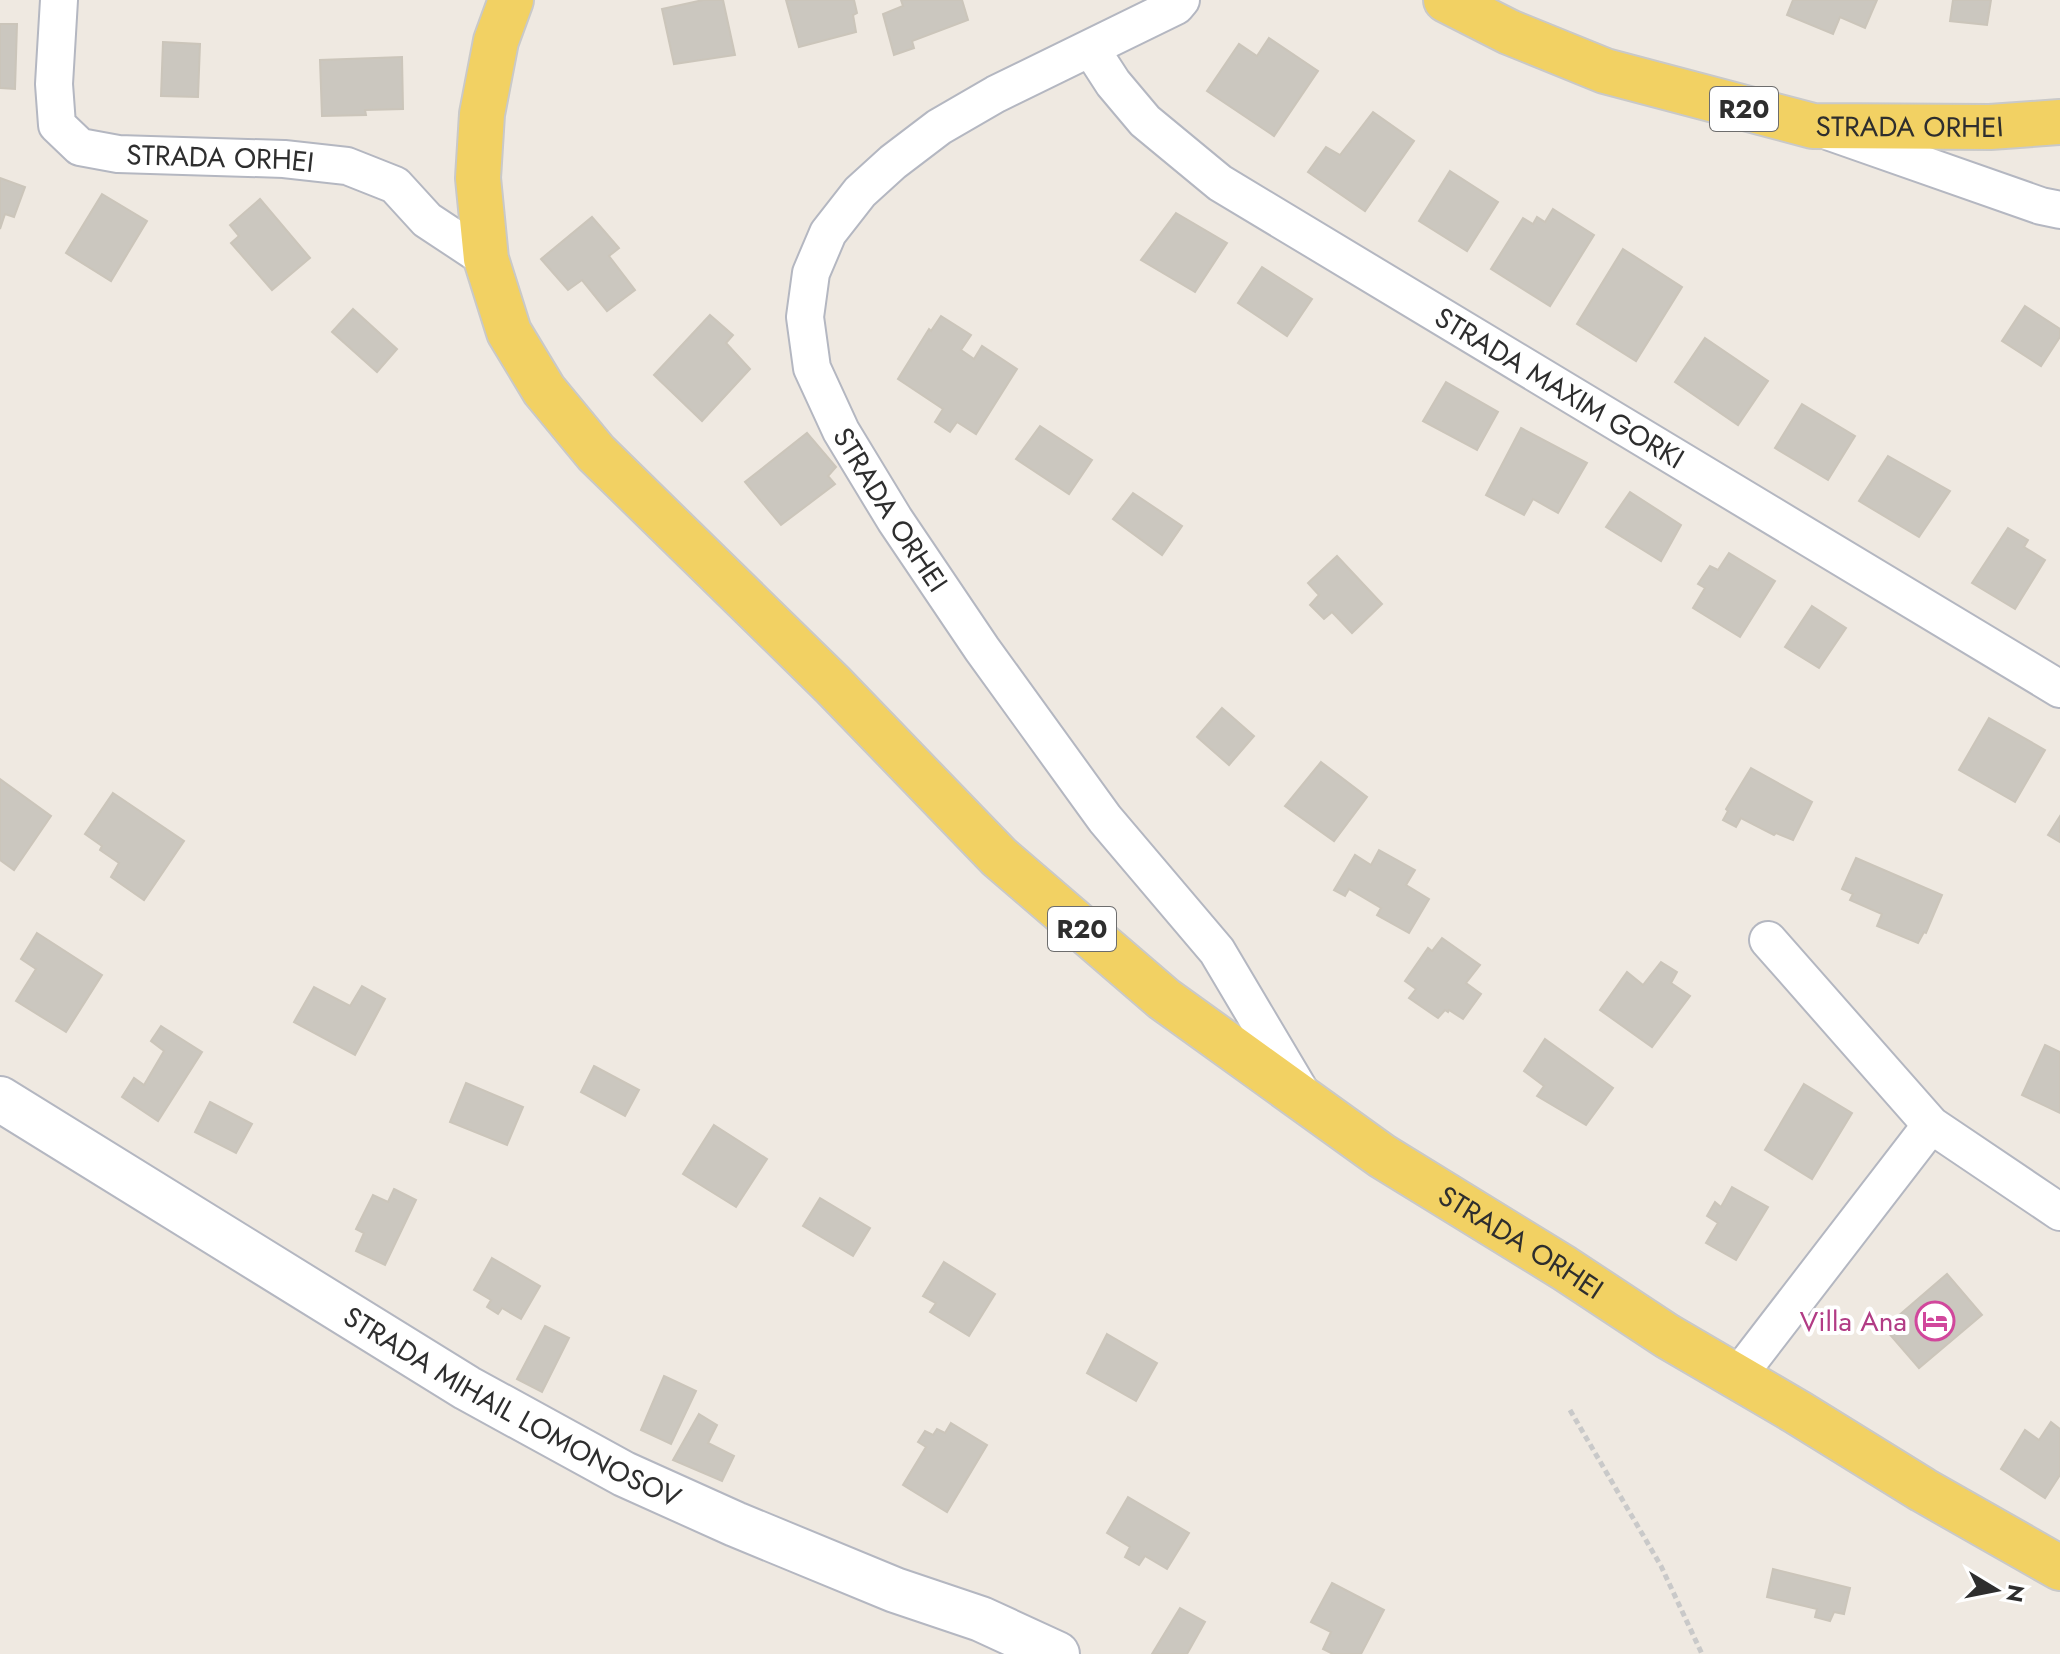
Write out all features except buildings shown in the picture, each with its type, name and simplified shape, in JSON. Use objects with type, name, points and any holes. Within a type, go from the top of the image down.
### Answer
[{"type":"main road","name":"STRADA ORHEI","points":[[511,0],[496,41],[482,114],[478,178],[486,259],[509,332],[544,390],[596,453],[833,685],[999,857],[1164,999],[1382,1156],[1667,1336],[1923,1490],[2060,1568]]},
{"type":"main road","name":"STRADA ORHEI","points":[[1446,0],[1509,32],[1605,71],[1813,126],[1990,127],[2060,122]]},
{"type":"main road","name":"STRADA MIHAIL LOMONOSOV","points":[[0,1099],[467,1388],[624,1474],[735,1524],[895,1590],[981,1619],[1057,1654]]},
{"type":"street","name":"STRADA ORHEI","points":[[59,0],[54,84],[57,125],[80,147],[118,154],[284,159],[347,166],[395,185],[427,220],[486,259]]},
{"type":"street","name":"STRADA ORHEI","points":[[1181,0],[1176,6],[996,94],[939,127],[893,162],[860,192],[828,233],[811,273],[805,317],[812,368],[841,431],[904,533],[982,649],[1105,819],[1217,951],[1308,1105]]},
{"type":"street","name":"STRADA MAXIM GORKI","points":[[1091,49],[1113,83],[1145,121],[1220,183],[2060,689]]},
{"type":"street","points":[[1813,126],[2060,210]]},
{"type":"street","points":[[1768,940],[1931,1125],[2060,1212]]},
{"type":"street","points":[[1737,1377],[1931,1125]]},
{"type":"path","points":[[1570,1410],[1661,1566],[1702,1654]]},
{"type":"place","name":"Villa Ana","points":[[1935,1321]]}]
